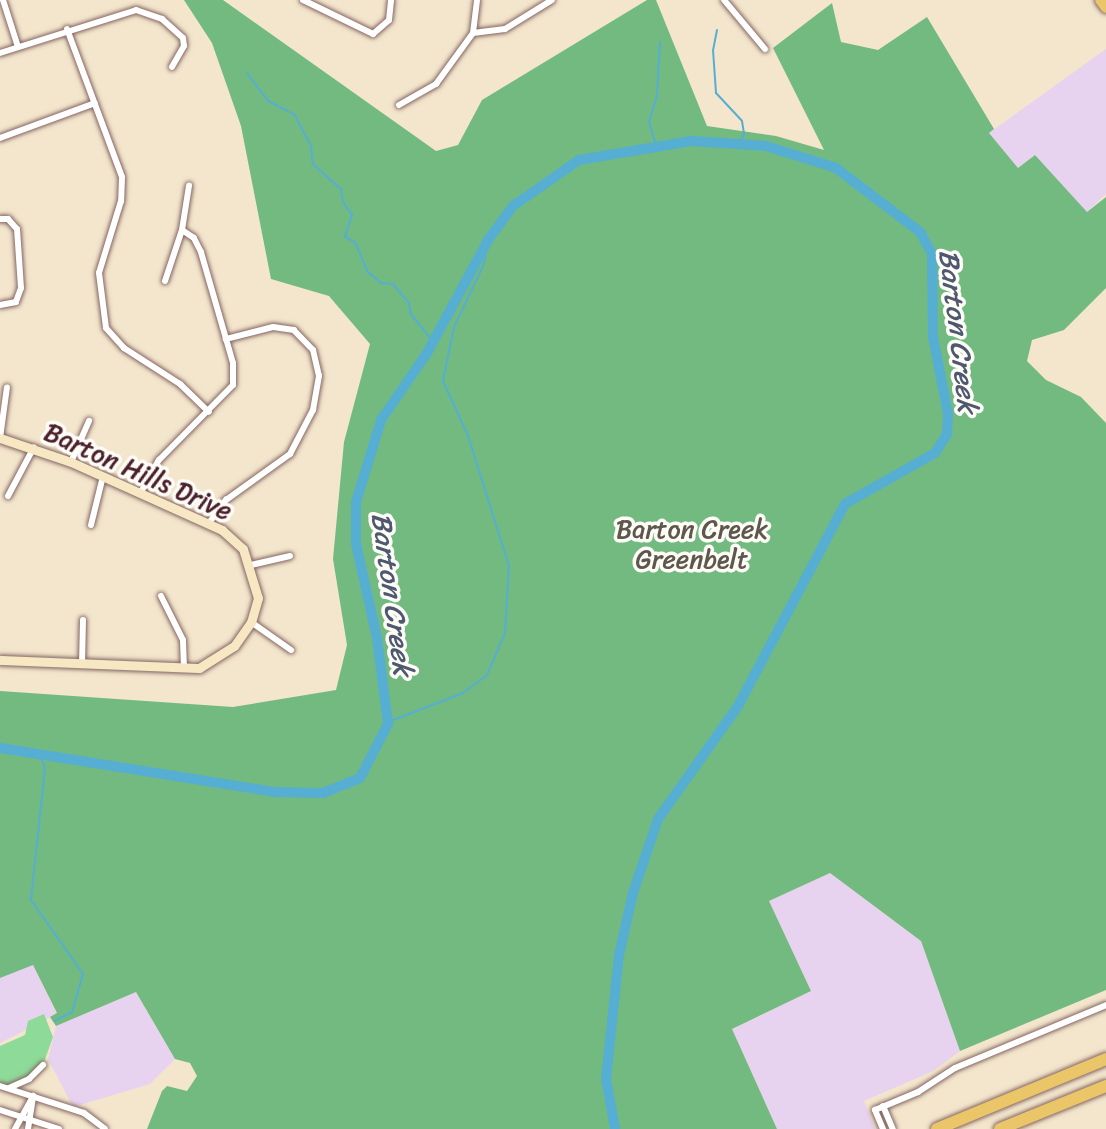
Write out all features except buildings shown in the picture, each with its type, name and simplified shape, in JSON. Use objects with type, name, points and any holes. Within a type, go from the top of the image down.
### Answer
[{"type":"highway","points":[[937,1129],[1106,1059]]},
{"type":"highway","points":[[1000,1129],[1106,1086]]},
{"type":"main road","points":[[1100,0],[1106,8]]},
{"type":"street","points":[[3,0],[18,47]]},
{"type":"street","points":[[304,0],[365,33],[380,31],[389,20],[391,0]]},
{"type":"street","points":[[398,105],[436,84],[473,33],[477,0]]},
{"type":"street","points":[[473,33],[505,29],[552,0]]},
{"type":"street","points":[[724,0],[765,49]]},
{"type":"street","points":[[0,53],[126,7],[148,13],[176,28],[184,46],[172,67]]},
{"type":"street","points":[[67,29],[123,189],[99,273],[106,328],[124,348],[180,384],[209,412]]},
{"type":"street","points":[[0,138],[95,103]]},
{"type":"street","points":[[165,281],[182,230],[190,186]]},
{"type":"street","points":[[0,219],[8,219],[17,229],[22,288],[16,302],[0,305]]},
{"type":"street","points":[[141,492],[159,460],[233,385],[233,363],[201,253],[194,238],[182,230]]},
{"type":"street","points":[[209,523],[226,500],[289,454],[305,430],[319,376],[313,350],[294,330],[273,327],[226,339]]},
{"type":"street","points":[[0,438],[7,387]]},
{"type":"street","points":[[71,462],[89,421]]},
{"type":"street","name":"Barton Hills Drive","points":[[0,438],[34,447],[71,462],[209,523],[234,539],[251,565],[258,598],[251,622],[234,646],[211,664],[183,670],[0,660]]},
{"type":"street","points":[[8,496],[34,447]]},
{"type":"street","points":[[90,525],[103,476]]},
{"type":"street","points":[[251,565],[290,555]]},
{"type":"street","points":[[161,596],[183,640],[183,670]]},
{"type":"street","points":[[82,664],[83,620]]},
{"type":"street","points":[[251,622],[291,650]]},
{"type":"street","points":[[883,1129],[874,1110],[918,1091],[955,1068],[1106,1005]]},
{"type":"street","points":[[9,1088],[29,1079],[43,1065]]},
{"type":"street","points":[[0,1086],[84,1114],[105,1129]]},
{"type":"street","points":[[15,1129],[20,1115],[33,1096]]},
{"type":"street","points":[[28,1129],[32,1119],[33,1096]]},
{"type":"street","points":[[883,1106],[893,1129]]},
{"type":"street","points":[[0,1110],[59,1129]]},
{"type":"shaded area","points":[[1106,49],[1106,194],[1087,212],[1035,155],[1018,168],[989,133]]},
{"type":"shaded area","points":[[830,873],[921,941],[960,1051],[933,1071],[864,1101],[875,1129],[777,1129],[732,1029],[811,991],[769,901]]},
{"type":"shaded area","points":[[28,964],[33,965],[57,1014],[0,1043],[0,978]]},
{"type":"shaded area","points":[[136,992],[175,1059],[150,1084],[73,1107],[48,1059],[56,1026]]},
{"type":"green space","name":"Barton Creek Greenbelt","points":[[184,0],[223,0],[436,151],[458,145],[482,100],[647,0],[656,0],[707,126],[776,136],[824,150],[773,48],[832,3],[841,42],[878,50],[927,17],[994,129],[989,133],[1018,168],[1035,155],[1087,212],[1106,197],[1106,288],[1064,330],[1032,340],[1027,361],[1046,380],[1081,397],[1106,423],[1106,990],[960,1051],[921,941],[830,873],[769,901],[811,991],[732,1029],[777,1129],[147,1129],[162,1091],[167,1086],[187,1091],[197,1076],[190,1063],[175,1059],[136,992],[56,1026],[50,1017],[57,1013],[33,965],[0,978],[0,691],[233,707],[336,690],[347,645],[333,559],[344,442],[370,344],[329,296],[271,279],[241,126],[212,43]]},
{"type":"green space","points":[[44,1014],[53,1037],[43,1065],[21,1084],[0,1086],[0,1046],[25,1035],[28,1021]]},
{"type":"waterway","points":[[717,30],[713,50],[716,93],[742,121],[744,134],[739,144]]},
{"type":"waterway","points":[[656,145],[649,122],[657,95],[660,42]]},
{"type":"waterway","points":[[247,73],[268,101],[294,114],[311,146],[313,164],[341,189],[343,202],[352,215],[345,237],[355,242],[368,272],[381,283],[393,284],[409,303],[410,313],[433,341]]},
{"type":"waterway","name":"Barton Creek","points":[[0,748],[274,792],[323,793],[360,778],[388,724],[377,638],[356,544],[356,502],[381,420],[427,353],[488,240],[513,206],[579,160],[691,141],[766,146],[836,168],[920,232],[932,254],[933,337],[948,414],[947,434],[935,453],[845,504],[738,706],[658,819],[633,893],[619,955],[606,1078],[615,1129]]},
{"type":"waterway","points":[[388,722],[463,693],[487,675],[505,633],[509,566],[468,436],[443,381],[454,327],[484,264],[488,240]]},
{"type":"waterway","points":[[40,755],[45,768],[31,900],[83,974],[72,1012],[54,1021]]}]
